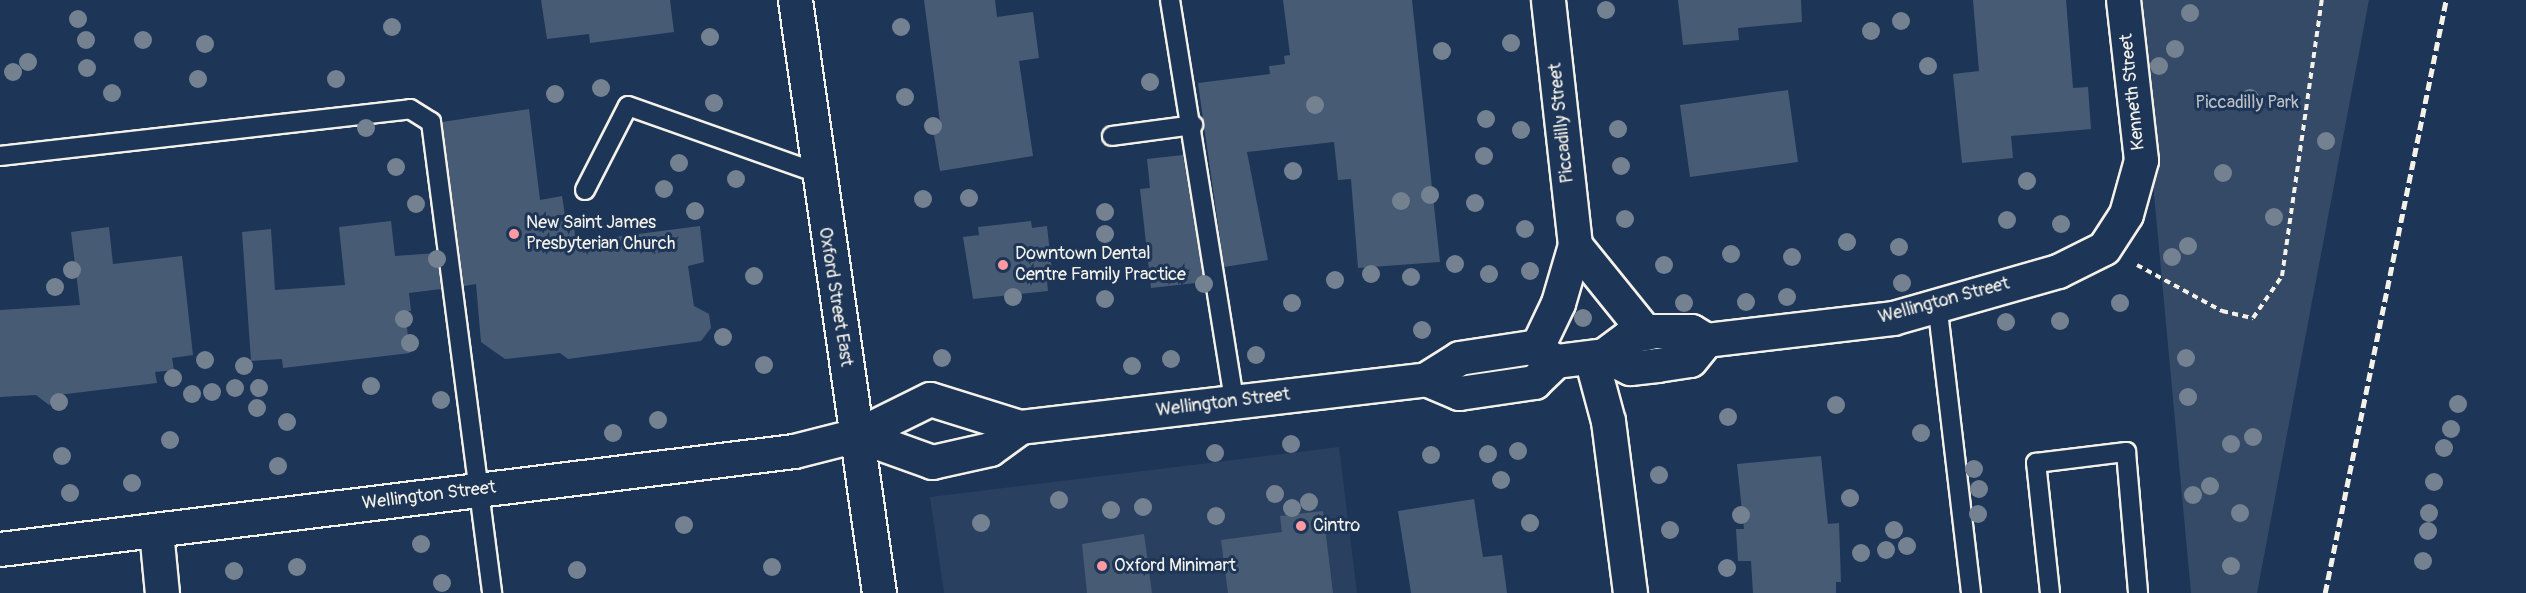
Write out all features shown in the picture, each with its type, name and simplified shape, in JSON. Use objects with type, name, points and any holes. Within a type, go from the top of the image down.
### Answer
[{"type":"street","name":"Oxford Street East","points":[[795,0],[817,173],[879,593]]},
{"type":"street","name":"Piccadilly Street","points":[[1546,354],[1575,245],[1548,0]]},
{"type":"street","name":"Kenneth Street","points":[[2104,248],[2126,214],[2141,160],[2123,0]]},
{"type":"street","points":[[1575,245],[1646,333]]},
{"type":"street","name":"Wellington Street","points":[[857,435],[932,462],[990,449],[1020,427],[1426,379],[1459,393],[1534,382],[1546,354],[1597,356],[1629,336],[1646,333],[1691,331],[1706,340],[1893,318],[1936,303],[2058,271],[2104,248]]},
{"type":"street","points":[[1630,593],[1608,420],[1597,356],[1630,368],[1690,360],[1706,340]]},
{"type":"street","name":"Wellington Street","points":[[0,549],[794,452],[857,435],[930,399],[993,415],[1020,427]]},
{"type":"street","points":[[156,531],[162,593]]},
{"type":"lane","points":[[1170,0],[1193,125],[1234,401]]},
{"type":"lane","points":[[585,190],[628,106],[817,173]]},
{"type":"lane","points":[[0,156],[410,109],[431,122],[492,593]]},
{"type":"lane","points":[[1112,136],[1193,125]]},
{"type":"lane","points":[[1936,303],[1971,593]]},
{"type":"lane","points":[[2050,593],[2036,463],[2126,452],[2138,593]]},
{"type":"path","points":[[2104,248],[2222,310],[2253,318],[2282,276],[2322,0]]},
{"type":"shaded area","points":[[1339,447],[1357,593],[944,593],[930,497]]},
{"type":"green space","name":"Piccadilly Park","points":[[2136,0],[2369,0],[2257,593],[2191,593]]},
{"type":"building","points":[[541,0],[670,0],[674,32],[590,43],[589,34],[547,39]]},
{"type":"building","points":[[924,0],[995,0],[997,17],[1033,12],[1039,58],[1019,61],[1033,156],[940,171],[932,123],[940,122]]},
{"type":"building","points":[[1283,0],[1412,0],[1440,262],[1358,268],[1351,179],[1338,180],[1334,142],[1247,152],[1268,260],[1224,267],[1198,83],[1270,74],[1269,66],[1285,64],[1284,56],[1290,55]]},
{"type":"building","points":[[1678,0],[1801,0],[1802,22],[1738,28],[1739,40],[1683,45]]},
{"type":"building","points":[[1973,0],[2066,0],[2073,88],[2088,87],[2091,129],[2011,136],[2013,158],[1962,163],[1953,74],[1979,71]]},
{"type":"building","points":[[1788,90],[1798,162],[1690,177],[1680,105]]},
{"type":"building","name":"New Saint James Presbyterian Church","points":[[529,109],[540,200],[562,196],[567,228],[574,227],[576,242],[700,226],[704,262],[688,266],[694,306],[709,314],[711,328],[701,341],[568,359],[560,353],[505,359],[481,342],[476,284],[464,286],[442,122]]},
{"type":"building","points":[[1183,155],[1204,282],[1151,288],[1140,189],[1150,188],[1147,159]]},
{"type":"building","points":[[391,221],[395,256],[437,253],[441,289],[409,293],[411,311],[405,311],[410,353],[283,368],[282,359],[251,361],[242,232],[271,229],[275,290],[345,285],[339,227]]},
{"type":"building","name":"Downtown Dental Centre Family Practice","points":[[1031,221],[1032,228],[1047,226],[1052,271],[1046,272],[1048,291],[973,299],[963,237],[979,235],[978,227]]},
{"type":"building","points":[[109,227],[113,264],[182,256],[193,355],[172,358],[174,370],[155,372],[157,383],[58,395],[49,405],[36,395],[0,397],[0,310],[80,305],[71,232]]},
{"type":"building","points":[[1821,456],[1828,524],[1839,523],[1841,582],[1836,582],[1836,593],[1753,593],[1751,561],[1738,561],[1736,529],[1744,529],[1737,464]]},
{"type":"building","points":[[1474,499],[1483,557],[1502,555],[1507,593],[1411,593],[1398,511]]},
{"type":"building","points":[[1323,511],[1333,593],[1228,593],[1221,540],[1282,532],[1280,516]]},
{"type":"building","points":[[1144,534],[1152,593],[1087,593],[1082,544]]},
{"type":"railway","points":[[2325,593],[2446,0]]},
{"type":"place","name":"New Saint James Presbyterian Church","points":[[514,234]]},
{"type":"place","name":"Downtown Dental Centre Family Practice","points":[[1003,265]]},
{"type":"place","name":"Cintro","points":[[1301,526]]},
{"type":"place","name":"Oxford Minimart","points":[[1102,566]]}]
